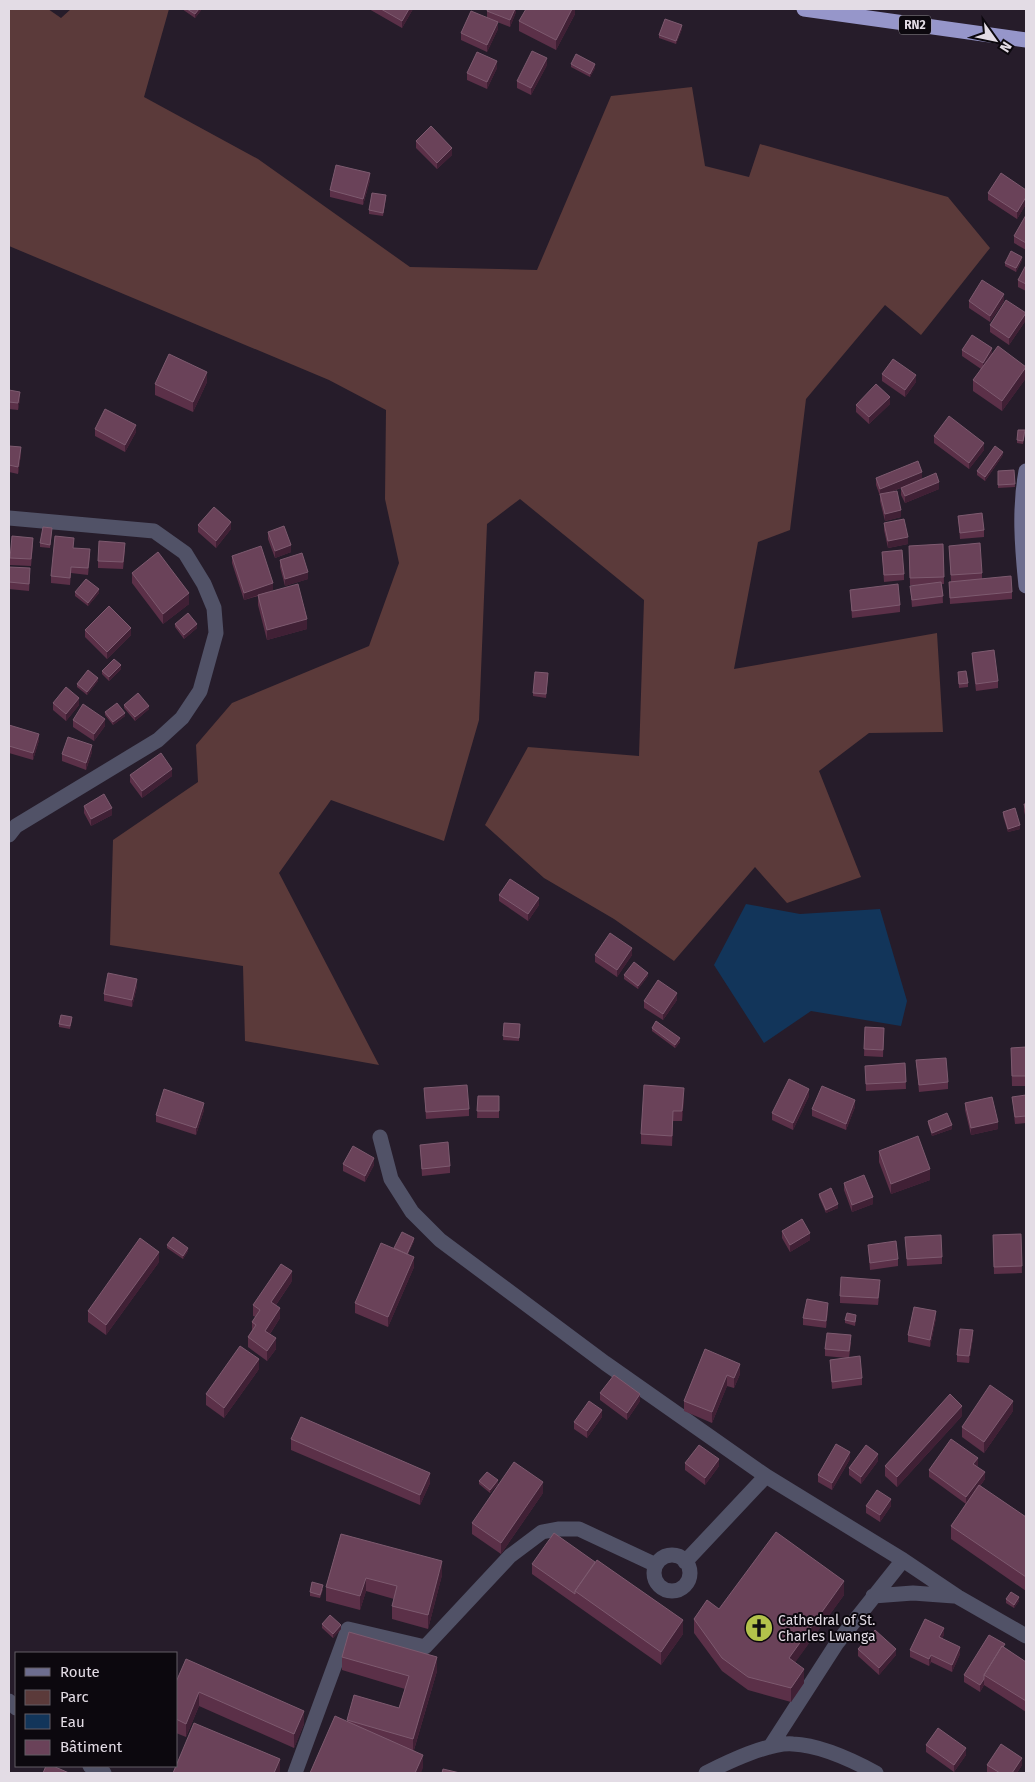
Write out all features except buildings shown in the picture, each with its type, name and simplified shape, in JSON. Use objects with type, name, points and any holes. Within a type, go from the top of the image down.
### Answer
[{"type":"highway","name":"RN2","points":[[804,9],[1026,40]]},
{"type":"street","points":[[1026,471],[1023,488],[1022,539],[1026,586]]},
{"type":"street","points":[[9,518],[154,531],[185,553],[204,584],[214,608],[216,633],[200,691],[182,718],[158,740],[16,826],[9,835]]},
{"type":"street","points":[[380,1137],[391,1179],[412,1212],[440,1240],[605,1363],[766,1476],[903,1560],[958,1597],[1026,1636]]},
{"type":"street","points":[[685,1562],[766,1476]]},
{"type":"street","points":[[295,1773],[348,1629],[425,1647],[510,1556],[542,1532],[558,1529],[579,1529],[656,1565]]},
{"type":"street","points":[[667,1556],[680,1558],[685,1562],[689,1568],[687,1582],[677,1590],[663,1589],[655,1578],[656,1565],[667,1556]]},
{"type":"street","points":[[770,1747],[837,1643],[903,1560]]},
{"type":"street","points":[[873,1596],[913,1593],[958,1597]]},
{"type":"street","points":[[706,1773],[770,1747],[791,1743],[810,1746],[876,1773]]},
{"type":"street","points":[[92,1767],[104,1773]]},
{"type":"green space","points":[[9,9],[48,9],[61,18],[71,9],[169,9],[144,97],[258,159],[410,267],[537,270],[611,96],[692,87],[705,166],[749,177],[760,144],[948,197],[990,248],[921,335],[885,305],[806,399],[790,530],[758,542],[734,669],[937,633],[943,732],[869,733],[819,771],[861,877],[787,903],[755,867],[674,961],[614,919],[544,878],[485,825],[528,747],[639,756],[644,600],[520,499],[487,524],[479,720],[444,841],[331,800],[279,873],[379,1065],[245,1041],[243,966],[110,945],[113,840],[198,782],[196,745],[232,703],[369,646],[399,563],[385,499],[386,410],[329,380],[9,246]]},
{"type":"water","points":[[746,904],[800,914],[880,909],[907,1001],[901,1026],[811,1011],[764,1043],[714,965]]},
{"type":"place","name":"Cathedral of St. Charles Lwanga","points":[[759,1628]]}]
